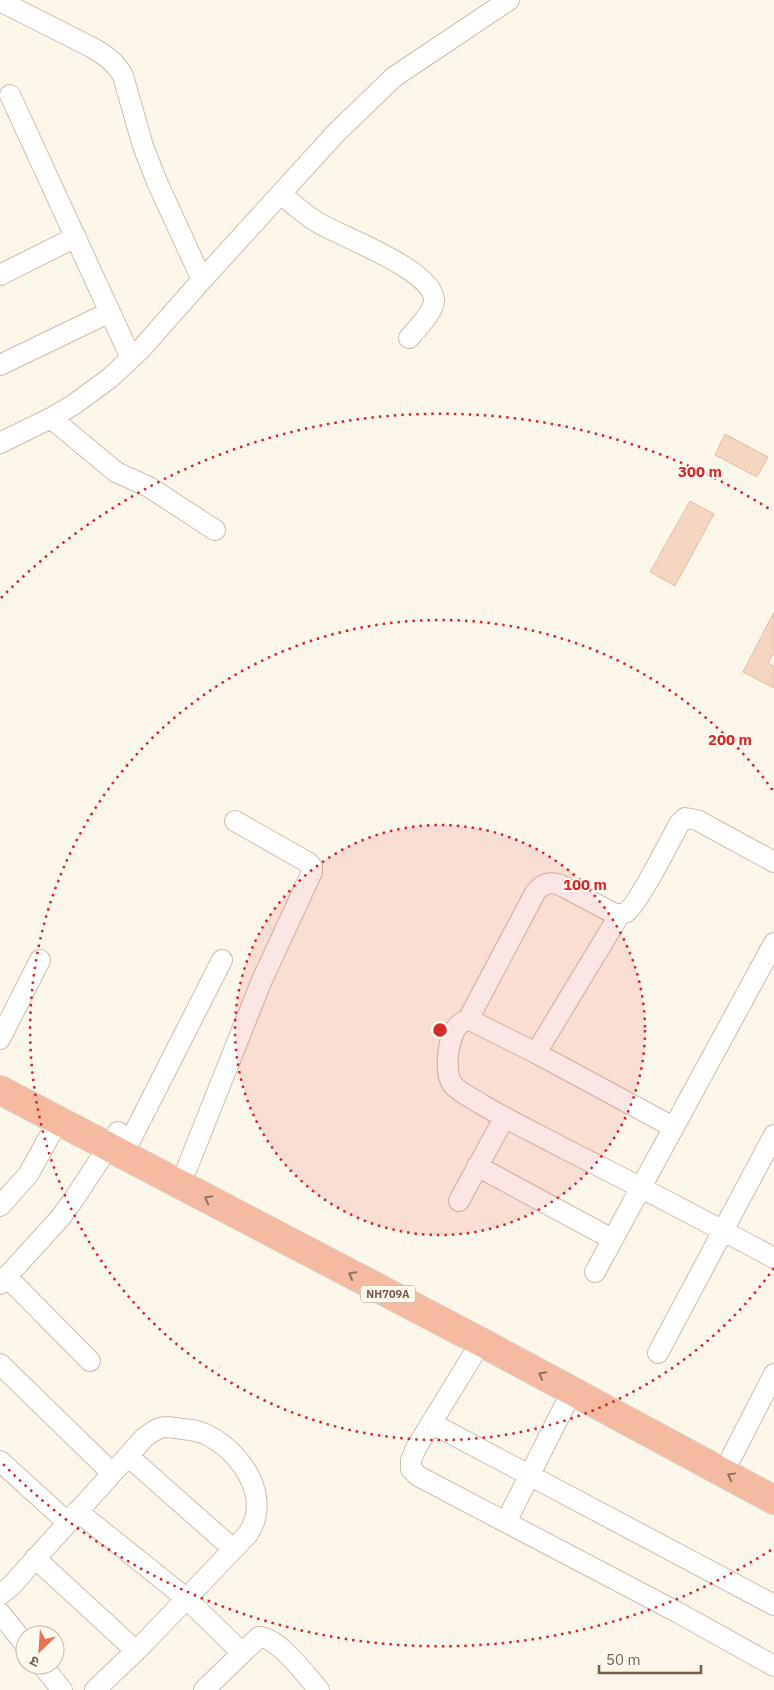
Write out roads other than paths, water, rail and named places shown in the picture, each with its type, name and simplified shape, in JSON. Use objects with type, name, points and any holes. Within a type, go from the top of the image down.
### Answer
[{"type":"highway","name":"NH709A","points":[[0,1070],[481,1342],[774,1500]]},
{"type":"highway","name":"NH709A","points":[[0,1090],[58,1121],[119,1139],[187,1168],[517,1341],[774,1479]]},
{"type":"street","points":[[0,442],[51,418],[73,405],[110,378],[131,358],[336,133],[394,77],[509,0]]},
{"type":"street","points":[[10,3],[91,47],[107,57],[119,68],[143,146],[157,182],[202,280]]},
{"type":"street","points":[[10,96],[131,358]]},
{"type":"street","points":[[281,194],[316,221],[395,261],[425,282],[434,294],[434,304],[409,338]]},
{"type":"street","points":[[0,275],[76,237]]},
{"type":"street","points":[[0,365],[110,312]]},
{"type":"street","points":[[51,418],[116,472],[149,488],[215,530]]},
{"type":"street","points":[[470,1019],[484,988],[535,893],[541,886],[550,883],[560,885],[614,913],[625,913],[634,903],[679,824],[685,818],[697,820],[774,862]]},
{"type":"street","points":[[187,1168],[262,980],[312,872],[312,867],[309,863],[235,821]]},
{"type":"street","points":[[536,1053],[620,914]]},
{"type":"street","points":[[595,1272],[640,1186],[774,944]]},
{"type":"street","points":[[0,1039],[40,960]]},
{"type":"street","points":[[90,1361],[3,1280],[61,1217],[119,1139],[222,960]]},
{"type":"street","points":[[470,1019],[673,1127]]},
{"type":"street","points":[[470,1019],[460,1023],[451,1038],[448,1054],[449,1078],[452,1084],[462,1092],[504,1118],[640,1186],[774,1258]]},
{"type":"street","points":[[459,1201],[504,1118]]},
{"type":"street","points":[[0,1206],[28,1175],[58,1121]]},
{"type":"street","points":[[658,1353],[774,1135]]},
{"type":"street","points":[[477,1166],[612,1239]]},
{"type":"street","points":[[481,1342],[410,1460],[411,1469],[418,1476],[677,1612],[774,1666]]},
{"type":"street","points":[[0,1364],[112,1474]]},
{"type":"street","points":[[732,1456],[774,1374]]},
{"type":"street","points":[[506,1522],[572,1391]]},
{"type":"street","points":[[431,1423],[774,1605]]},
{"type":"street","points":[[0,1595],[11,1586],[144,1438],[166,1427],[200,1432],[221,1444],[246,1471],[254,1485],[257,1498],[254,1526],[187,1599],[95,1690]]},
{"type":"street","points":[[128,1456],[233,1550]]},
{"type":"street","points":[[0,1461],[72,1517],[187,1599],[242,1652]]},
{"type":"street","points":[[35,1558],[136,1651]]},
{"type":"street","points":[[0,1613],[15,1632]]},
{"type":"street","points":[[210,1688],[256,1638],[266,1638],[286,1653],[314,1688]]},
{"type":"street","points":[[50,1675],[62,1690]]}]
